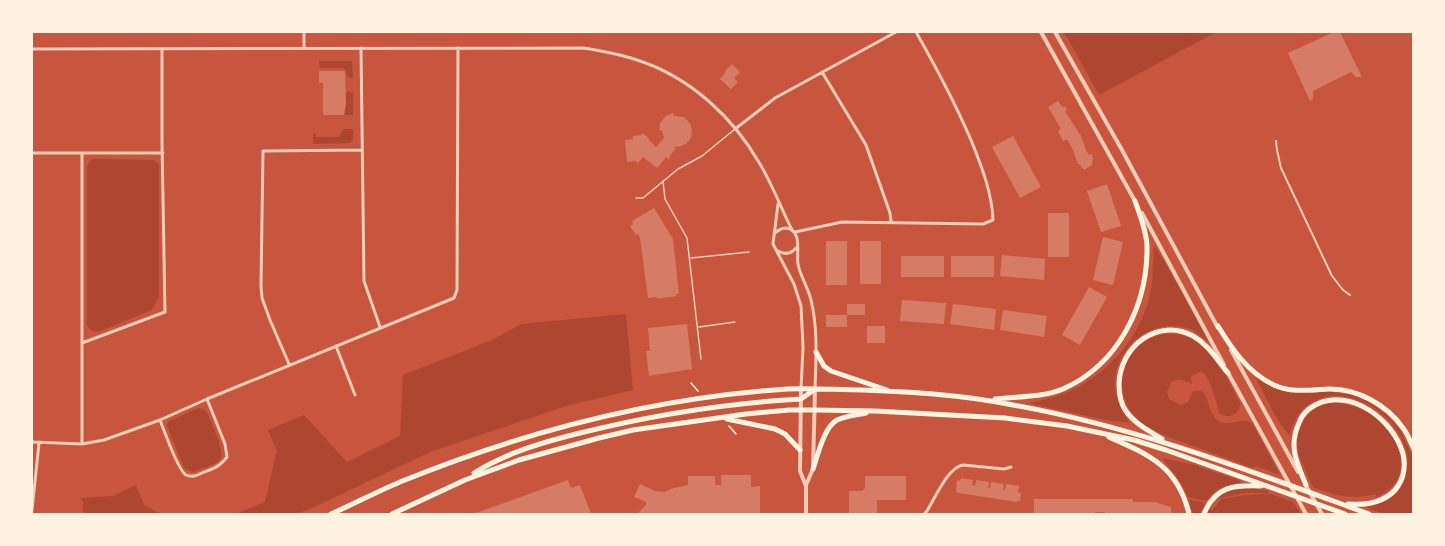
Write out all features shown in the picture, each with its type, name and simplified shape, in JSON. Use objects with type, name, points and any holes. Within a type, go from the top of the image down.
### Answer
[{"type":"highway","points":[[988,400],[1035,397],[1065,388],[1104,361],[1119,343],[1137,308],[1142,293],[1145,269],[1147,244],[1143,222],[1135,201]]},
{"type":"highway","points":[[1218,326],[1240,358],[1258,376],[1289,389],[1345,390],[1367,398],[1396,419],[1404,429],[1413,449]]},
{"type":"highway","points":[[1169,443],[1142,426],[1122,404],[1119,394],[1119,378],[1126,356],[1132,348],[1140,341],[1162,331],[1182,332],[1203,342],[1228,373]]},
{"type":"highway","points":[[816,352],[824,366],[831,371],[891,391]]},
{"type":"highway","points":[[332,514],[403,481],[477,453],[555,428],[669,402],[801,389],[891,391],[988,400],[1076,418],[1169,443],[1369,514]]},
{"type":"highway","points":[[465,480],[484,466],[522,450],[610,426],[697,410],[801,399],[815,389]]},
{"type":"highway","points":[[1306,485],[1293,452],[1293,438],[1304,413],[1318,402],[1328,399],[1349,400],[1367,408],[1386,424],[1399,442],[1404,459],[1401,480],[1394,492],[1376,502],[1358,505],[1338,503]]},
{"type":"highway","points":[[392,514],[465,480],[519,459],[633,429],[746,414],[800,410],[875,411],[1016,419],[1066,426],[1134,440],[1166,450],[1344,514]]},
{"type":"highway","points":[[813,469],[832,424],[839,419],[875,411]]},
{"type":"highway","points":[[708,419],[733,419],[775,429],[785,434],[800,450]]},
{"type":"highway","points":[[1097,432],[1147,454],[1164,468],[1177,483],[1189,514]]},
{"type":"highway","points":[[1204,514],[1208,504],[1215,496],[1232,487],[1267,486]]},
{"type":"street","points":[[304,32],[304,48]]},
{"type":"street","points":[[735,129],[775,98],[896,32]]},
{"type":"street","points":[[773,236],[778,230],[785,228],[794,231],[842,222],[983,224],[993,220],[989,190],[977,156],[949,92],[916,32]]},
{"type":"street","points":[[1041,32],[1306,514]]},
{"type":"street","points":[[1055,32],[1322,514]]},
{"type":"street","points":[[361,48],[363,281],[380,327]]},
{"type":"street","points":[[32,442],[82,444],[104,440],[160,420],[336,345],[454,298],[457,290],[458,48]]},
{"type":"street","points":[[32,49],[584,48],[638,60],[688,84],[718,109],[759,162],[798,239],[798,265],[814,313],[816,352],[813,469],[806,486]]},
{"type":"street","points":[[82,343],[165,312],[162,49]]},
{"type":"street","points":[[822,72],[866,145],[891,221]]},
{"type":"street","points":[[1276,141],[1281,168],[1332,276],[1350,295]]},
{"type":"street","points":[[289,365],[262,298],[263,151],[361,150]]},
{"type":"street","points":[[32,153],[163,153]]},
{"type":"street","points":[[82,153],[82,444]]},
{"type":"street","points":[[778,203],[773,244],[794,284],[801,306],[803,347],[800,471],[806,486],[806,514]]},
{"type":"street","points":[[777,250],[784,254],[792,252],[797,246]]},
{"type":"street","points":[[336,345],[355,395]]},
{"type":"street","points":[[160,420],[182,472],[194,476],[220,465],[227,457],[225,444],[207,399]]},
{"type":"street","points":[[32,510],[39,443]]},
{"type":"street","points":[[924,514],[957,466],[1004,470],[1011,467]]},
{"type":"lane","points":[[636,198],[643,198],[678,169],[702,156],[735,129]]},
{"type":"lane","points":[[663,181],[665,199],[685,233],[690,258],[701,359]]},
{"type":"lane","points":[[690,258],[749,252]]},
{"type":"lane","points":[[698,327],[735,322]]},
{"type":"path","points":[[726,423],[736,434]]},
{"type":"shaded area","points":[[1064,32],[1216,32],[1099,95]]},
{"type":"shaded area","points":[[319,61],[352,61],[353,79],[348,77],[344,68],[320,68]]},
{"type":"shaded area","points":[[348,91],[353,92],[353,115],[344,115],[345,94]]},
{"type":"shaded area","points":[[343,129],[353,129],[353,140],[349,143],[313,144],[313,134],[316,134],[316,137],[339,137]]},
{"type":"shaded area","points":[[92,159],[154,160],[159,165],[159,297],[152,310],[98,332],[91,330],[87,324],[87,166]]},
{"type":"shaded area","points":[[1154,246],[1209,342],[1190,329],[1175,326],[1160,327],[1135,340],[1125,351],[1115,378],[1117,397],[1129,423],[1027,403],[1047,399],[1084,383],[1115,359],[1128,343],[1147,306],[1152,284]]},
{"type":"shaded area","points":[[626,314],[633,390],[566,406],[430,452],[308,510],[295,514],[236,514],[265,502],[277,450],[268,430],[304,415],[347,462],[400,436],[403,375],[492,340],[521,324]]},
{"type":"shaded area","points":[[1165,334],[1193,339],[1204,346],[1220,366],[1240,407],[1234,415],[1220,414],[1210,384],[1201,372],[1191,376],[1192,384],[1180,379],[1172,381],[1167,392],[1169,399],[1181,405],[1188,402],[1193,391],[1202,391],[1217,420],[1226,423],[1244,421],[1253,424],[1280,475],[1255,466],[1253,468],[1154,431],[1130,410],[1125,400],[1122,384],[1128,361],[1145,341]]},
{"type":"shaded area","points":[[1255,377],[1271,387],[1293,392],[1331,392],[1353,395],[1385,413],[1399,428],[1413,457],[1413,514],[1383,514],[1365,507],[1378,504],[1395,494],[1405,476],[1407,456],[1401,437],[1388,420],[1372,406],[1353,398],[1333,396],[1314,401],[1298,415],[1289,435],[1277,419]]},
{"type":"shaded area","points":[[1333,403],[1350,405],[1374,416],[1395,439],[1401,458],[1398,478],[1389,489],[1377,497],[1376,494],[1359,497],[1344,496],[1313,487],[1299,456],[1296,441],[1308,415],[1318,407]]},
{"type":"shaded area","points":[[199,408],[207,412],[219,443],[221,455],[215,463],[193,472],[184,468],[167,426],[169,421]]},
{"type":"shaded area","points":[[1162,458],[1195,465],[1241,481],[1241,483],[1221,488],[1206,501],[1188,497],[1179,480]]},
{"type":"shaded area","points":[[136,485],[144,505],[161,514],[83,514],[83,501],[80,498],[113,496]]},
{"type":"shaded area","points":[[1236,488],[1253,488],[1269,493],[1245,493],[1220,498],[1219,496]]},
{"type":"shaded area","points":[[1271,494],[1293,502],[1301,514],[1207,514],[1209,509],[1212,511],[1221,499]]},
{"type":"shaded area","points":[[1190,500],[1203,502],[1200,514],[1193,514]]},
{"type":"building","points":[[1334,32],[1340,32],[1362,77],[1356,77],[1351,72],[1313,91],[1313,99],[1310,101],[1288,53]]},
{"type":"building","points":[[732,64],[740,72],[734,78],[738,82],[731,89],[720,79]]},
{"type":"building","points":[[319,71],[345,71],[344,115],[323,115],[323,83],[319,83]]},
{"type":"building","points":[[1058,101],[1063,108],[1065,106],[1067,110],[1065,111],[1081,136],[1086,150],[1093,157],[1092,165],[1084,170],[1078,164],[1067,139],[1063,141],[1058,131],[1061,129],[1048,107]]},
{"type":"building","points":[[673,113],[674,116],[684,117],[690,123],[691,138],[686,144],[674,146],[675,149],[670,158],[666,157],[657,168],[643,157],[638,163],[627,162],[625,140],[633,139],[633,136],[643,133],[656,147],[664,138],[662,131],[659,130],[660,123],[666,116]]},
{"type":"building","points":[[1013,136],[1041,187],[1020,198],[992,147]]},
{"type":"building","points":[[1107,184],[1121,226],[1101,232],[1087,191]]},
{"type":"building","points":[[654,208],[673,239],[679,294],[657,299],[657,297],[648,298],[640,238],[630,226],[633,224],[632,221]]},
{"type":"building","points":[[1048,213],[1069,213],[1069,257],[1048,257]]},
{"type":"building","points":[[1103,237],[1123,242],[1113,285],[1093,280]]},
{"type":"building","points":[[826,241],[847,241],[847,285],[826,285]]},
{"type":"building","points":[[860,241],[881,241],[881,284],[860,284]]},
{"type":"building","points":[[1002,255],[1045,259],[1044,280],[1000,276]]},
{"type":"building","points":[[901,256],[944,256],[944,277],[901,277]]},
{"type":"building","points":[[951,256],[994,256],[994,277],[951,277]]},
{"type":"building","points":[[1089,287],[1107,297],[1080,345],[1062,335]]},
{"type":"building","points":[[902,300],[946,303],[944,324],[900,321]]},
{"type":"building","points":[[847,304],[865,304],[865,315],[847,315]]},
{"type":"building","points":[[953,304],[996,309],[994,330],[950,324]]},
{"type":"building","points":[[1003,310],[1047,316],[1044,337],[1000,330]]},
{"type":"building","points":[[826,315],[847,315],[847,327],[826,327]]},
{"type":"building","points":[[687,324],[692,369],[649,376],[646,351],[650,351],[648,328]]},
{"type":"building","points":[[867,326],[885,326],[885,343],[867,343]]},
{"type":"building","points":[[721,475],[751,475],[751,487],[760,486],[760,513],[637,514],[646,505],[646,502],[634,497],[640,484],[655,491],[664,492],[688,485],[688,476],[715,476],[715,485],[721,485]]},
{"type":"building","points":[[865,476],[906,476],[906,500],[877,500],[877,514],[849,514],[849,491],[862,491],[865,488]]},
{"type":"building","points":[[961,478],[973,480],[972,485],[975,486],[976,480],[989,482],[988,488],[991,482],[1004,484],[1003,490],[1006,484],[1019,486],[1020,501],[958,493],[956,492],[957,480],[960,481]]},
{"type":"building","points":[[568,480],[571,488],[580,485],[591,514],[473,514]]},
{"type":"building","points":[[1034,499],[1133,499],[1133,502],[1155,502],[1171,507],[1171,514],[1095,512],[1095,514],[1034,514]]}]
